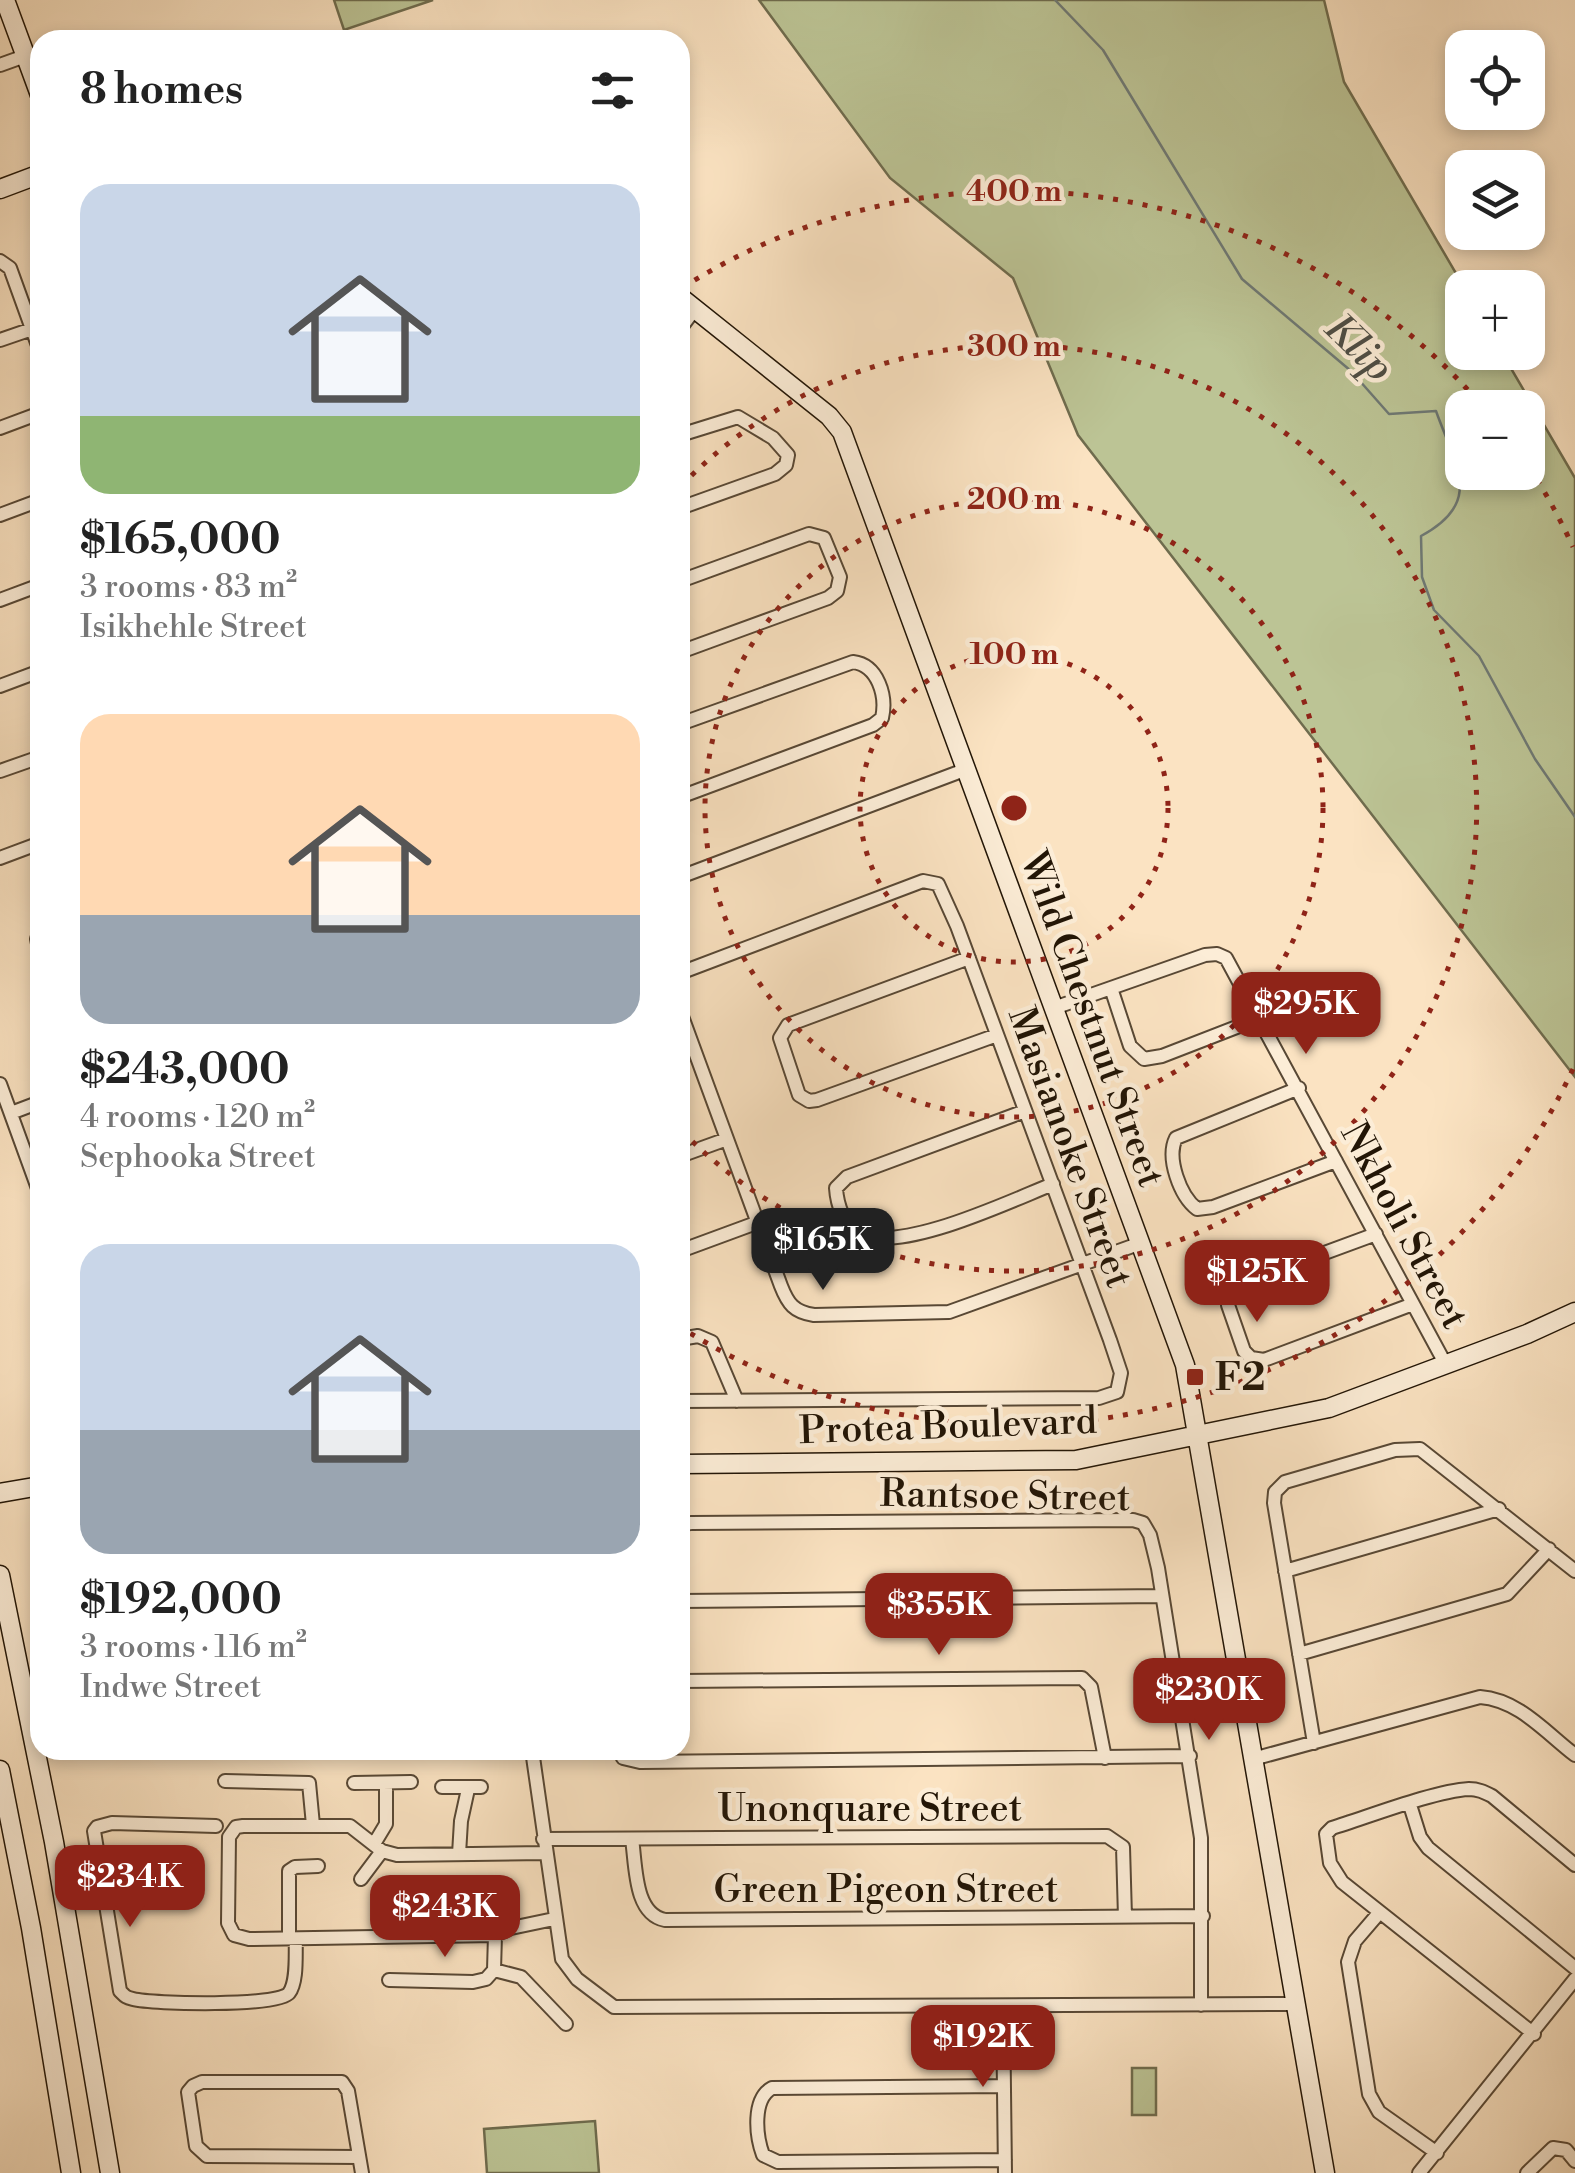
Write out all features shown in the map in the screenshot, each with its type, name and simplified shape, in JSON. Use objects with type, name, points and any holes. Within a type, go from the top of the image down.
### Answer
[{"type":"street","points":[[5,0],[30,67]]},
{"type":"street","points":[[0,65],[26,56]]},
{"type":"street","points":[[0,189],[30,178]]},
{"type":"street","points":[[0,261],[15,278],[30,322]]},
{"type":"street","name":"Wild Chestnut Street","points":[[690,305],[829,416],[842,432],[1185,1366],[1325,2173]]},
{"type":"street","points":[[0,340],[30,329]]},
{"type":"street","points":[[690,432],[738,416],[774,438],[788,455],[786,466],[774,474],[690,504]]},
{"type":"street","points":[[0,428],[30,417]]},
{"type":"street","points":[[0,514],[30,504]]},
{"type":"street","points":[[690,576],[809,534],[824,538],[840,577],[837,591],[828,598],[690,648]]},
{"type":"street","points":[[0,600],[30,590]]},
{"type":"street","points":[[690,720],[853,662],[862,662],[872,670],[884,708],[882,718],[874,725],[690,792]]},
{"type":"street","points":[[0,686],[30,675]]},
{"type":"street","points":[[0,772],[30,761]]},
{"type":"street","points":[[690,873],[967,769]]},
{"type":"street","points":[[0,858],[30,847]]},
{"type":"street","name":"Masianoke Street","points":[[690,968],[928,880],[938,884],[945,894],[1119,1366],[1120,1387],[1112,1395],[690,1401]]},
{"type":"street","name":"Nkholi Street","points":[[1054,1008],[1190,960],[1217,954],[1230,963],[1446,1365]]},
{"type":"street","points":[[969,958],[788,1024],[780,1038],[799,1095],[809,1101],[832,1096],[997,1035]]},
{"type":"street","points":[[1111,988],[1130,1046],[1144,1059],[1162,1056],[1260,1018]]},
{"type":"street","points":[[690,1040],[756,1223],[786,1300],[794,1309],[814,1315],[949,1312],[1141,1243]]},
{"type":"street","points":[[690,1059],[696,1057]]},
{"type":"street","points":[[0,1084],[30,1164]]},
{"type":"street","points":[[1298,1088],[1176,1138],[1172,1158],[1186,1196],[1198,1208],[1213,1208],[1336,1161]]},
{"type":"street","points":[[10,1109],[30,1104]]},
{"type":"street","points":[[1025,1111],[847,1177],[836,1188],[841,1211],[851,1228],[865,1236],[920,1234],[1053,1184]]},
{"type":"street","points":[[690,1152],[727,1139]]},
{"type":"street","points":[[690,1247],[756,1223]]},
{"type":"street","points":[[1376,1234],[1235,1286],[1228,1293],[1228,1305],[1244,1351],[1254,1360],[1264,1360],[1413,1304]]},
{"type":"street","name":"Protea Boulevard","points":[[690,1464],[1061,1462],[1329,1408],[1575,1312]]},
{"type":"street","points":[[690,1337],[712,1342],[737,1401]]},
{"type":"street","points":[[1314,1744],[1274,1496],[1285,1482],[1415,1447],[1575,1570]]},
{"type":"street","points":[[0,1493],[30,1488]]},
{"type":"street","points":[[1284,1572],[1499,1510]]},
{"type":"street","name":"Rantsoe Street","points":[[690,1524],[1133,1520],[1143,1523],[1150,1535],[1162,1596],[1201,1838],[1202,2006]]},
{"type":"street","points":[[1299,1654],[1508,1594],[1548,1549]]},
{"type":"street","points":[[0,1575],[30,1725]]},
{"type":"street","points":[[690,1601],[1162,1596]]},
{"type":"street","points":[[690,1681],[1082,1678],[1091,1686],[1105,1758]]},
{"type":"street","points":[[1253,1759],[1480,1697],[1512,1706],[1575,1756]]},
{"type":"street","points":[[632,1760],[1190,1756]]},
{"type":"street","points":[[37,1760],[110,2173]]},
{"type":"street","points":[[533,1760],[562,1958],[570,1972],[608,2004],[620,2008],[1295,2004]]},
{"type":"street","points":[[0,1770],[31,1928],[71,2173]]},
{"type":"street","points":[[225,1781],[309,1782],[313,1825]]},
{"type":"street","points":[[360,1879],[378,1848],[386,1824],[386,1782]]},
{"type":"street","points":[[354,1783],[411,1782]]},
{"type":"street","points":[[442,1787],[474,1788],[461,1821],[460,1854]]},
{"type":"street","points":[[1534,2034],[1378,1913],[1338,1877],[1326,1847],[1326,1834],[1332,1828],[1460,1791],[1483,1791],[1575,1865]]},
{"type":"street","points":[[1410,1805],[1420,1837],[1428,1848],[1575,1968]]},
{"type":"street","points":[[216,1826],[112,1824],[94,1831],[120,1991],[132,1999],[282,1999],[293,1983],[290,1871],[318,1866]]},
{"type":"street","name":"Unonquare Street","points":[[293,1938],[239,1937],[230,1930],[229,1837],[236,1827],[350,1826],[378,1848],[397,1855],[460,1854],[632,1840],[1108,1836],[1121,1844],[1124,1852],[1125,1917]]},
{"type":"street","name":"Green Pigeon Street","points":[[632,1840],[644,1906],[651,1916],[665,1920],[1203,1916]]},
{"type":"street","points":[[413,1896],[506,1892],[511,1898],[511,1928]]},
{"type":"street","points":[[1378,1913],[1356,1941],[1348,1962],[1369,2094],[1379,2112],[1436,2154]]},
{"type":"street","points":[[293,1938],[496,1935],[554,1919]]},
{"type":"street","points":[[389,1980],[486,1979],[494,1970],[496,1935]]},
{"type":"street","points":[[494,1970],[521,1977],[566,2024]]},
{"type":"street","points":[[1419,2173],[1575,1979]]},
{"type":"street","points":[[1003,2006],[1004,2086],[1005,2166],[778,2162],[764,2155],[759,2142],[759,2102],[763,2093],[772,2088],[1004,2086]]},
{"type":"street","points":[[359,2157],[207,2156],[196,2146],[188,2092],[202,2082],[338,2081],[346,2085],[362,2173]]},
{"type":"street","points":[[1527,2173],[1553,2148],[1566,2150],[1575,2162]]},
{"type":"green space","points":[[334,0],[433,0],[344,30]]},
{"type":"green space","points":[[759,0],[1324,0],[1344,82],[1454,270],[1445,270],[1445,370],[1512,370],[1524,390],[1445,390],[1445,490],[1545,490],[1545,427],[1575,478],[1575,1077],[1078,435],[1013,278],[890,178]]},
{"type":"green space","points":[[1132,2068],[1156,2068],[1156,2115],[1132,2115]]},
{"type":"green space","points":[[595,2121],[599,2173],[487,2173],[484,2129]]},
{"type":"waterway","name":"Klip","points":[[1055,0],[1103,50],[1242,279],[1351,371],[1389,414],[1436,411],[1456,465],[1459,496],[1441,523],[1421,536],[1422,577],[1434,610],[1479,656],[1535,759],[1575,817]]},
{"type":"place","name":"F2","points":[[1195,1377]]}]
